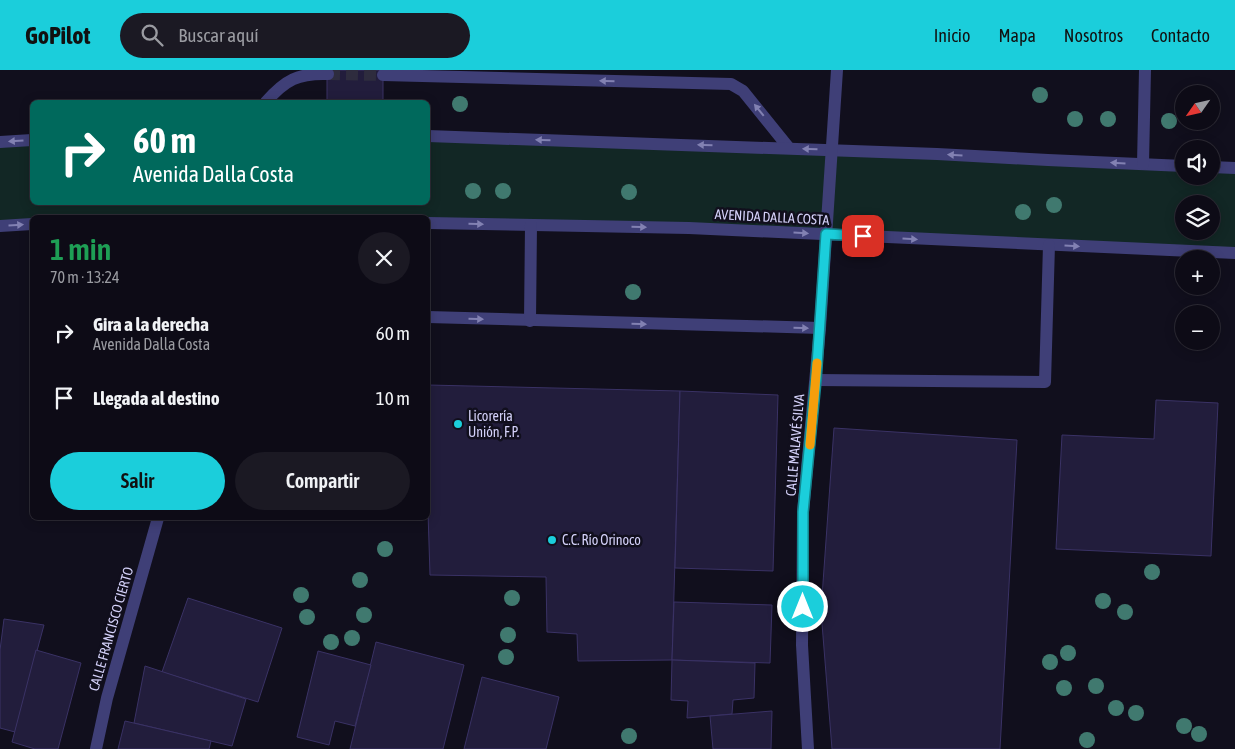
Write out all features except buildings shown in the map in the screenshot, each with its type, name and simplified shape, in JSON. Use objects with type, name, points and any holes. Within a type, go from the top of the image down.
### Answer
[{"type":"street","name":"CALLE MALAVÉ SILVA","points":[[808,749],[802,644],[803,512],[820,328],[837,70]]},
{"type":"street","points":[[1143,164],[1145,70]]},
{"type":"street","points":[[268,100],[286,83],[300,76],[328,74]]},
{"type":"street","points":[[383,75],[730,84],[743,91],[789,148]]},
{"type":"street","points":[[430,136],[789,148],[1175,166]]},
{"type":"street","points":[[0,142],[30,140]]},
{"type":"street","points":[[1220,167],[1235,168]]},
{"type":"street","name":"AVENIDA DALLA COSTA","points":[[430,223],[689,228],[1235,253]]},
{"type":"street","points":[[0,226],[30,224]]},
{"type":"street","points":[[530,225],[530,321]]},
{"type":"street","points":[[816,380],[1045,382],[1049,245]]},
{"type":"street","points":[[430,317],[820,328]]},
{"type":"street","name":"CALLE FRANCISCO CIERTO","points":[[96,749],[107,698],[157,520]]},
{"type":"green space","points":[[430,136],[1175,166],[1175,185],[1220,185],[1220,167],[1235,168],[1235,253],[1220,252],[1220,250],[1175,250],[430,218],[430,215],[30,215],[30,224],[0,226],[0,142],[30,140],[30,205],[430,205]]},
{"type":"tunnel","points":[[328,74],[383,75]]},
{"type":"slow traffic","points":[[810,445],[817,363]]},
{"type":"place","name":"Licorería Unión, F.P.","points":[[458,424]]},
{"type":"place","name":"C.C. Río Orinoco","points":[[552,540]]},
{"type":"route","points":[[803,607],[803,512],[816,380],[826,234],[863,236]]}]
